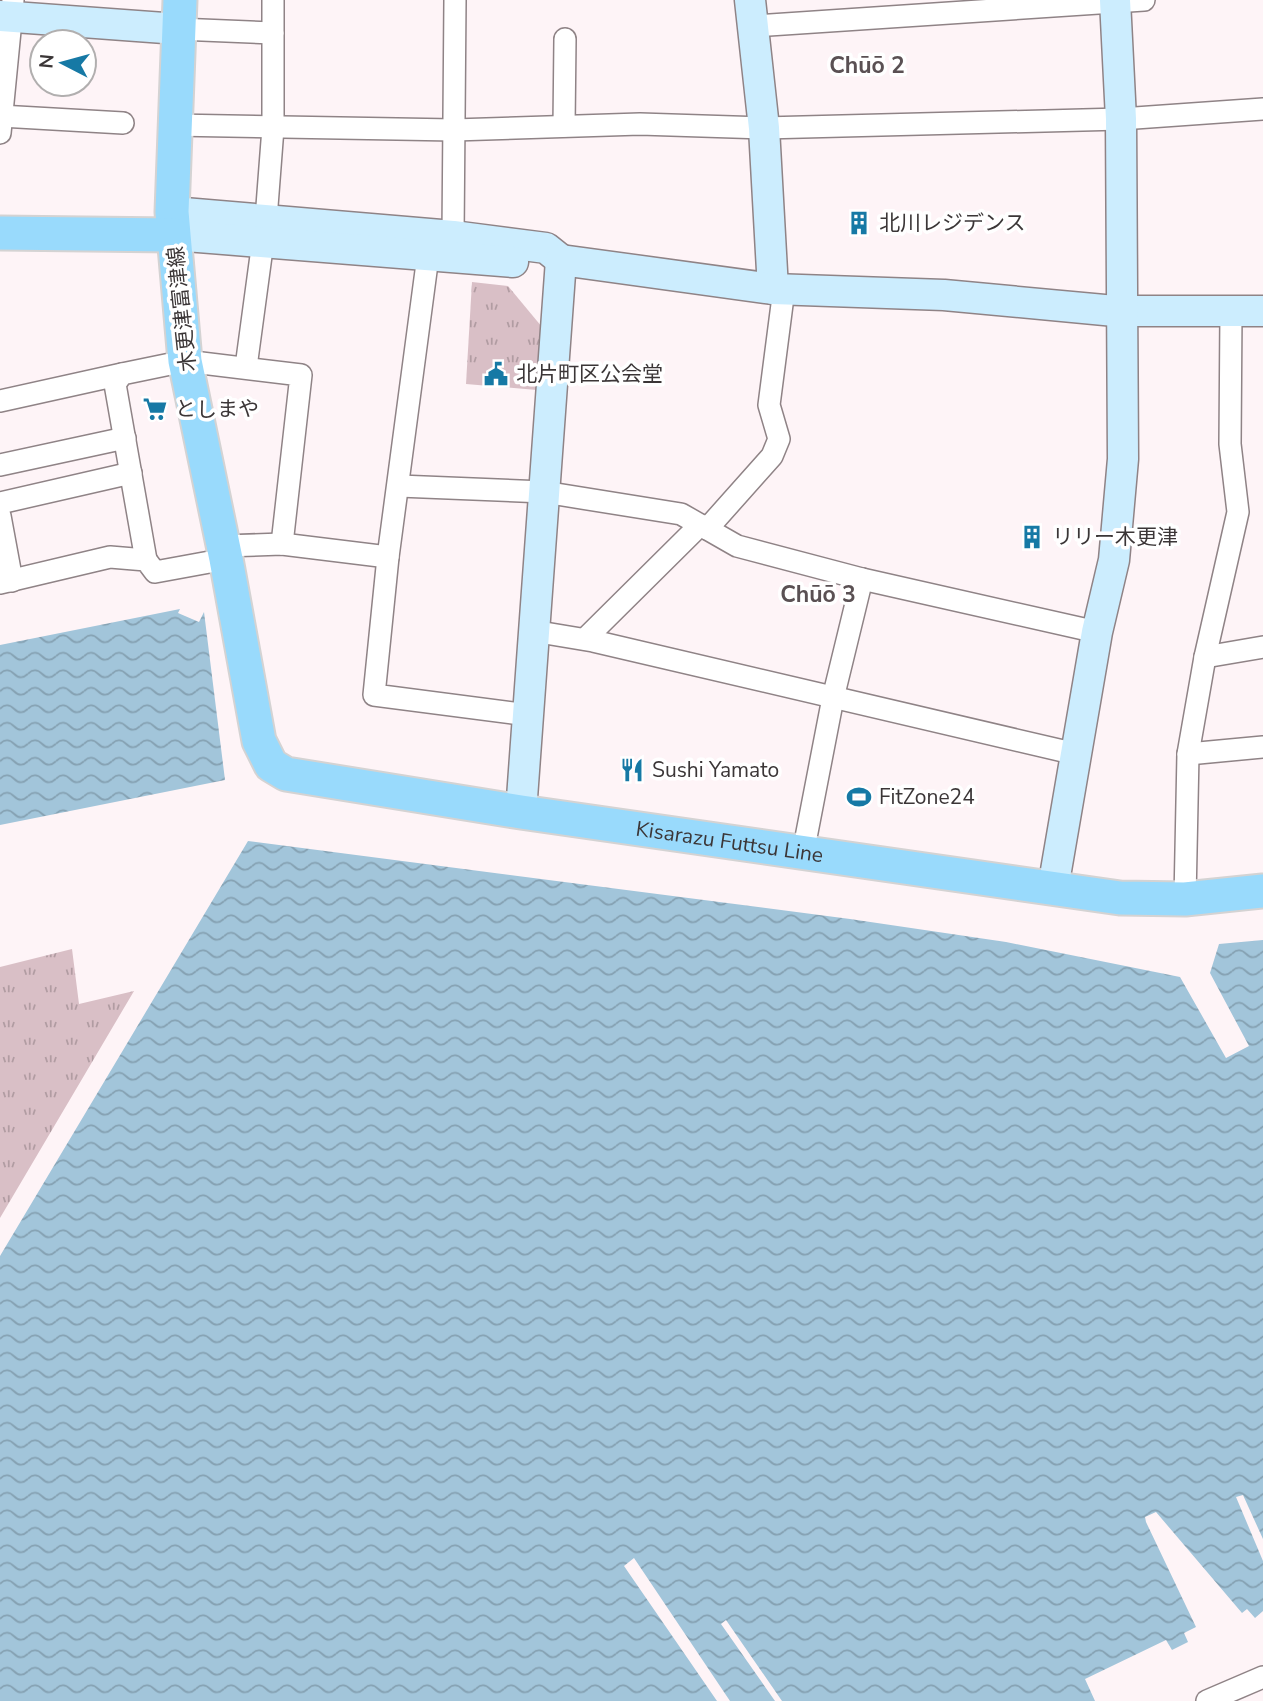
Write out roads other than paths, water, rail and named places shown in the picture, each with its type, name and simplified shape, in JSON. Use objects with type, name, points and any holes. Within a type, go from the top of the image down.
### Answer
[{"type":"main road","name":"木更津富津線","points":[[179,14],[173,125],[173,223],[186,361],[225,552]]},
{"type":"main road","points":[[0,211],[173,223]]},
{"type":"main road","points":[[0,233],[173,223]]},
{"type":"main road","name":"Kisarazu Futtsu Line","points":[[225,552],[258,741],[271,765],[286,774],[521,812],[1120,898],[1185,899],[1263,891]]},
{"type":"street","points":[[246,367],[265,230],[273,128],[274,0]]},
{"type":"street","points":[[453,236],[455,0]]},
{"type":"street","points":[[584,639],[704,527],[772,456],[779,439],[769,405],[778,289],[752,13],[1125,1],[1121,118],[1123,459],[1114,560],[1097,632],[1053,888]]},
{"type":"street","points":[[123,123],[0,122],[7,11],[179,14],[273,33]]},
{"type":"street","points":[[564,126],[565,39]]},
{"type":"street","points":[[173,125],[454,130],[640,124],[764,128],[1121,118],[1263,109]]},
{"type":"street","points":[[173,223],[265,230],[453,236],[546,248],[561,260]]},
{"type":"street","points":[[265,230],[428,256],[542,265],[561,260],[778,289],[944,295],[1124,311],[1263,311]]},
{"type":"street","points":[[428,256],[388,557],[374,695],[528,715]]},
{"type":"street","points":[[521,812],[561,260]]},
{"type":"street","points":[[1185,899],[1188,754],[1205,657],[1238,512],[1230,444],[1231,312]]},
{"type":"street","points":[[0,401],[186,361],[301,375],[282,544]]},
{"type":"street","points":[[122,374],[115,384],[146,560],[155,572],[225,552],[282,544],[388,557]]},
{"type":"street","points":[[0,465],[125,438]]},
{"type":"street","points":[[0,503],[131,473]]},
{"type":"street","points":[[399,486],[544,492],[681,514],[737,546],[862,579],[1097,632]]},
{"type":"street","points":[[0,516],[6,582],[110,557],[146,560]]},
{"type":"street","points":[[803,853],[834,698],[862,579]]},
{"type":"street","points":[[533,631],[584,639],[1076,754]]},
{"type":"street","points":[[1205,657],[1263,647]]},
{"type":"street","points":[[1188,754],[1263,747]]},
{"type":"street","points":[[1207,1701],[1263,1676]]},
{"type":"water","points":[[180,609],[178,613],[199,622],[204,612],[225,780],[0,825],[0,645]]},
{"type":"water","points":[[248,841],[850,919],[1006,942],[1180,977],[1226,1058],[1249,1046],[1210,973],[1219,944],[1263,940],[1263,1539],[1243,1495],[1236,1497],[1263,1561],[1263,1611],[1255,1618],[1247,1609],[1242,1613],[1156,1512],[1145,1517],[1146,1522],[1196,1627],[1184,1633],[1188,1642],[1172,1650],[1166,1640],[1085,1679],[1095,1701],[782,1701],[726,1620],[721,1624],[775,1701],[730,1701],[634,1558],[624,1566],[717,1701],[0,1701],[0,1256]]},
{"type":"place","name":"北川レジデンス","points":[[859,223]]},
{"type":"place","name":"北片町区公会堂","points":[[496,374]]},
{"type":"place","name":"としまや","points":[[155,409]]},
{"type":"place","name":"リリー木更津","points":[[1032,537]]},
{"type":"place","name":"Sushi Yamato","points":[[632,770]]},
{"type":"place","name":"FitZone24","points":[[859,797]]},
{"type":"district","name":"Chūō 2","points":[[867,65]]},
{"type":"district","name":"Chūō 3","points":[[818,594]]}]
